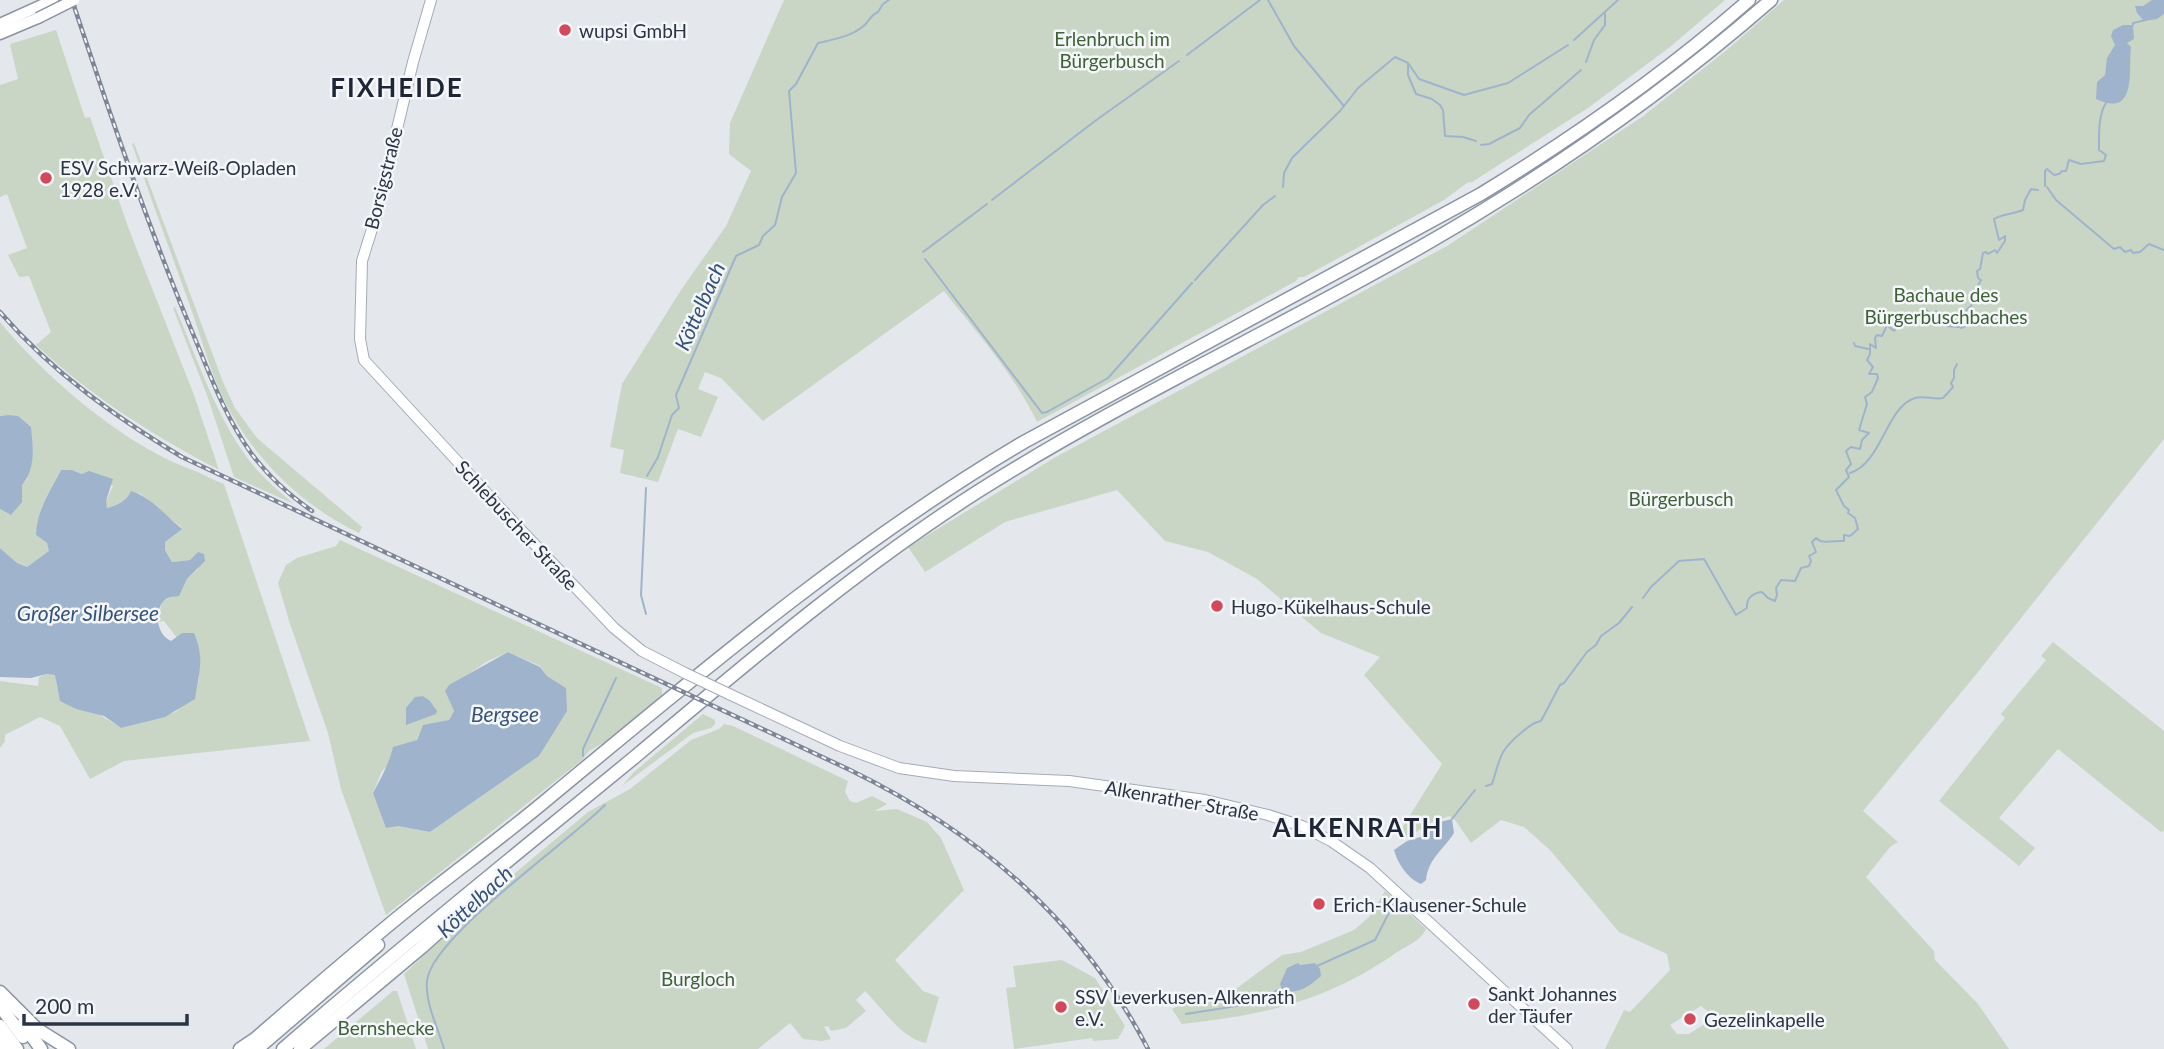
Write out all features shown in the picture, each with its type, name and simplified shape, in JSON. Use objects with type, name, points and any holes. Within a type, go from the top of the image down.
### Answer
[{"type":"highway","points":[[0,34],[36,14],[53,0]]},
{"type":"highway","points":[[0,24],[75,0]]},
{"type":"highway","points":[[240,1049],[253,1046],[419,900],[497,841],[754,628],[927,502],[1024,442],[1481,194],[1643,87],[1749,0]]},
{"type":"highway","points":[[282,1049],[813,610],[916,532],[1055,445],[1414,251],[1530,181],[1660,92],[1771,0]]},
{"type":"highway","points":[[300,1049],[422,947],[565,820],[580,802]]},
{"type":"highway","points":[[0,993],[41,1049]]},
{"type":"highway","points":[[0,993],[41,1033],[69,1049]]},
{"type":"highway","points":[[0,1006],[32,1049]]},
{"type":"highway","points":[[0,1026],[17,1049]]},
{"type":"highway","points":[[0,1041],[6,1049]]},
{"type":"main road","name":"Borsigstraße","points":[[363,360],[360,339],[362,261],[377,213],[430,0]]},
{"type":"main road","name":"Schlebuscher Straße","points":[[363,360],[614,628],[642,651],[729,694]]},
{"type":"main road","name":"Alkenrather Straße","points":[[729,694],[840,746],[899,768],[954,776],[1069,782],[1202,800],[1302,826],[1331,841],[1370,868],[1567,1049]]},
{"type":"green space","name":"Erlenbruch im Bürgerbusch","points":[[784,0],[1725,0],[1670,47],[1588,108],[1444,200],[1037,422],[1006,371],[944,291],[763,421],[721,378],[705,372],[698,389],[718,397],[701,437],[678,429],[658,482],[620,473],[624,450],[610,447],[622,384],[681,290],[726,226],[751,171],[729,154],[730,123]]},
{"type":"green space","name":"Bürgerbusch","points":[[1784,0],[2164,0],[2164,439],[1863,811],[1898,842],[1890,847],[1866,877],[1934,951],[1935,960],[1978,1004],[2009,1049],[1605,1049],[1624,1010],[1630,1012],[1670,970],[1667,954],[1619,932],[1550,850],[1524,827],[1501,820],[1471,843],[1455,820],[1449,816],[1402,840],[1397,836],[1442,764],[1364,675],[1380,657],[1321,633],[1257,579],[1208,552],[1165,541],[1117,490],[1005,522],[925,572],[908,547],[1054,458],[1447,246],[1642,117],[1728,49]],"holes":[[[1701,1006],[1715,1017],[1689,1034],[1677,1034],[1670,1025]]]},
{"type":"green space","name":"ESV Schwarz-Weiß-Opladen 1928 e.V.","points":[[56,30],[85,118],[90,117],[128,227],[194,395],[219,470],[123,414],[79,382],[36,345],[51,332],[29,276],[19,277],[8,255],[27,248],[7,194],[0,197],[0,85],[18,79],[10,44]]},
{"type":"green space","points":[[134,143],[235,408],[257,438],[362,527],[359,533],[298,494],[264,460],[236,421],[214,376],[132,144]]},
{"type":"green space","points":[[175,307],[210,392],[232,434],[258,471],[294,504],[234,477],[208,398],[173,308]]},
{"type":"green space","points":[[0,322],[39,365],[112,426],[164,458],[224,484],[310,741],[124,761],[90,779],[60,726],[40,717],[5,735],[5,741],[0,748],[0,681],[38,686],[39,677],[56,675],[57,688],[121,728],[176,712],[197,685],[198,670],[182,633],[177,638],[164,621],[157,622],[162,602],[181,591],[187,579],[198,569],[199,552],[190,560],[172,562],[165,550],[165,542],[182,528],[141,494],[131,492],[124,500],[106,508],[106,501],[113,486],[72,470],[61,470],[38,518],[36,535],[47,543],[50,551],[27,567],[17,563],[0,548],[0,509],[11,515],[22,485],[27,479],[8,415],[0,416]]},
{"type":"green space","points":[[340,540],[662,688],[662,695],[605,742],[589,751],[582,760],[386,915],[341,789],[328,733],[278,583],[286,565],[297,558],[336,546]],"holes":[[[508,652],[540,666],[547,676],[566,688],[539,756],[430,832],[398,826],[373,793],[382,771],[417,740],[422,731],[449,720],[454,711],[445,691],[486,662]]]},
{"type":"green space","points":[[2053,642],[2164,731],[2164,831],[2161,832],[2058,749],[1999,818],[2035,848],[2019,866],[1939,801],[2005,718],[2001,714],[2046,660],[2041,656]]},
{"type":"green space","points":[[703,714],[715,720],[711,728],[693,733],[622,786],[634,772]]},
{"type":"green space","name":"Burgloch","points":[[724,724],[848,781],[845,792],[850,801],[856,803],[872,796],[887,804],[875,811],[897,809],[927,822],[941,838],[964,890],[895,960],[923,991],[939,997],[926,1043],[917,1041],[901,1030],[865,991],[856,1000],[866,1011],[846,1028],[831,1031],[828,1026],[824,1027],[831,1039],[822,1041],[803,1039],[790,1023],[758,1049],[428,1049],[404,974],[490,894],[588,812],[630,789],[691,740],[719,729]]},
{"type":"green space","points":[[1385,891],[1426,929],[1416,940],[1367,971],[1317,995],[1266,1011],[1182,1024],[1172,1009],[1186,1002],[1237,988],[1282,955],[1301,952],[1354,930],[1369,917]]},
{"type":"green space","name":"SSV Leverkusen-Alkenrath e.V.","points":[[1062,960],[1095,978],[1125,1026],[1118,1039],[1093,1041],[1092,1038],[1014,1049],[1006,988],[1016,987],[1013,966]]},
{"type":"green space","name":"Bernshecke","points":[[393,991],[397,991],[416,1049],[324,1049]]},
{"type":"water","points":[[2152,0],[2164,0],[2164,14],[2157,19],[2144,21],[2135,6],[2143,6]]},
{"type":"water","points":[[2123,25],[2133,25],[2134,39],[2127,43],[2131,47],[2130,78],[2125,97],[2119,102],[2109,103],[2096,99],[2097,82],[2105,75],[2107,58],[2115,45],[2111,36],[2113,30]]},
{"type":"water","points":[[0,416],[18,416],[31,427],[33,450],[30,472],[22,485],[22,502],[11,515],[0,509]]},
{"type":"water","name":"Großer Silbersee","points":[[61,470],[82,474],[89,471],[113,479],[106,501],[107,508],[124,500],[131,491],[158,507],[182,529],[165,542],[165,550],[172,562],[190,560],[198,552],[204,554],[205,561],[187,579],[179,596],[163,601],[158,612],[161,632],[171,641],[182,633],[194,633],[200,658],[195,699],[165,717],[121,728],[104,716],[76,709],[60,701],[55,675],[31,678],[0,677],[0,548],[17,563],[27,567],[49,551],[47,543],[36,535],[38,518]]},
{"type":"water","name":"Bergsee","points":[[508,652],[540,667],[547,676],[566,688],[567,711],[539,756],[430,832],[398,826],[386,828],[373,793],[393,747],[417,740],[423,725],[449,720],[454,711],[445,691],[449,685]]},
{"type":"water","points":[[423,696],[430,701],[437,711],[436,714],[406,725],[406,708],[415,697]]},
{"type":"water","points":[[1452,819],[1454,833],[1433,860],[1426,880],[1421,884],[1404,870],[1394,850],[1407,841],[1427,835],[1436,823]]},
{"type":"water","points":[[1298,963],[1315,963],[1321,976],[1304,988],[1283,992],[1280,984],[1287,968]]},
{"type":"waterway","name":"Köttelbach","points":[[647,476],[658,457],[672,415],[679,408],[676,395],[736,256],[759,245],[763,236],[775,225],[782,197],[796,173],[789,91],[796,84],[818,43],[856,31],[889,0]]},
{"type":"waterway","points":[[1187,55],[1260,0]]},
{"type":"waterway","points":[[1268,0],[1294,46],[1344,106]]},
{"type":"waterway","points":[[1574,40],[1618,0]]},
{"type":"waterway","points":[[1586,62],[1594,40],[1605,25],[1605,13]]},
{"type":"waterway","points":[[2133,25],[2146,20]]},
{"type":"waterway","points":[[1283,187],[1284,173],[1292,158],[1340,111],[1358,88],[1395,57],[1408,63],[1419,79],[1464,95],[1508,83],[1568,45]]},
{"type":"waterway","points":[[992,200],[1179,61]]},
{"type":"waterway","points":[[1408,64],[1408,75],[1416,94],[1432,99],[1443,110],[1445,136],[1476,141]]},
{"type":"waterway","points":[[1481,145],[1489,144],[1520,128],[1529,115],[1581,70]]},
{"type":"waterway","points":[[2045,186],[2047,169],[2054,175],[2066,171],[2069,160],[2081,164],[2104,161],[2106,155],[2099,150],[2099,132],[2106,103]]},
{"type":"waterway","points":[[2047,187],[2056,200],[2114,249],[2120,247],[2125,252],[2131,250],[2133,253],[2140,252],[2149,244],[2164,250]]},
{"type":"waterway","points":[[1643,598],[1679,561],[1704,559],[1736,615],[1747,608],[1749,599],[1756,594],[1762,592],[1775,601],[1776,588],[1781,580],[1795,581],[1801,568],[1809,566],[1809,556],[1816,552],[1812,542],[1816,538],[1826,542],[1844,541],[1844,535],[1850,536],[1858,529],[1855,518],[1848,513],[1849,510],[1836,490],[1849,477],[1846,470],[1851,464],[1846,451],[1851,447],[1860,449],[1862,440],[1869,433],[1859,430],[1867,404],[1865,397],[1872,392],[1878,378],[1877,374],[1869,374],[1873,367],[1867,360],[1870,344],[1876,348],[1875,338],[1877,335],[1882,336],[1887,325],[1894,331],[1898,325],[1904,326],[1913,314],[1927,310],[1929,315],[1936,311],[1940,318],[1945,319],[1946,326],[1959,327],[1961,315],[1977,303],[1976,289],[1981,280],[1977,271],[1980,269],[1983,253],[1988,254],[1995,250],[1997,253],[2005,241],[2005,236],[1999,240],[1994,219],[2023,210],[2031,189],[2038,190]]},
{"type":"waterway","points":[[1195,280],[1263,205],[1275,196]]},
{"type":"waterway","points":[[923,252],[987,204]]},
{"type":"waterway","points":[[925,259],[1042,413],[1108,378],[1192,283]]},
{"type":"waterway","points":[[1959,327],[1972,322]]},
{"type":"waterway","points":[[1854,343],[1855,346],[1868,349]]},
{"type":"waterway","points":[[1850,473],[1870,458],[1905,403],[1919,397],[1943,398],[1953,387],[1951,383],[1957,364]]},
{"type":"waterway","name":"Köttelbach","points":[[646,488],[641,595],[646,614]]},
{"type":"waterway","points":[[1486,786],[1492,784],[1501,755],[1508,745],[1530,725],[1541,721],[1560,685],[1601,636],[1619,623],[1632,607]]},
{"type":"waterway","name":"Köttelbach","points":[[583,756],[583,749],[616,678]]},
{"type":"waterway","points":[[1452,819],[1475,790]]},
{"type":"waterway","name":"Köttelbach","points":[[444,1049],[427,989],[434,962],[451,940],[504,890],[605,805]]},
{"type":"waterway","points":[[1317,966],[1375,940],[1395,901]]},
{"type":"waterway","points":[[1186,1014],[1249,1004],[1278,990]]},
{"type":"railway","points":[[72,0],[159,248],[225,408],[241,439],[258,461],[279,485],[312,511]]},
{"type":"railway","points":[[0,312],[41,354],[85,392],[182,457],[850,770],[942,822],[1022,885],[1058,921],[1091,960],[1148,1049]]},
{"type":"place","name":"wupsi GmbH","points":[[565,30]]},
{"type":"place","name":"ESV Schwarz-Weiß-Opladen 1928 e.V.","points":[[46,178]]},
{"type":"place","name":"Hugo-Kükelhaus-Schule","points":[[1217,606]]},
{"type":"place","name":"Erich-Klausener-Schule","points":[[1319,904]]},
{"type":"place","name":"Sankt Johannes der Täufer","points":[[1474,1004]]},
{"type":"place","name":"SSV Leverkusen-Alkenrath e.V.","points":[[1061,1007]]},
{"type":"place","name":"Gezelinkapelle","points":[[1690,1019]]},
{"type":"district","name":"FIXHEIDE","points":[[397,87]]},
{"type":"district","name":"ALKENRATH","points":[[1358,827]]},
{"type":"park label","name":"Bachaue des Bürgerbuschbaches","points":[[1946,305]]}]
